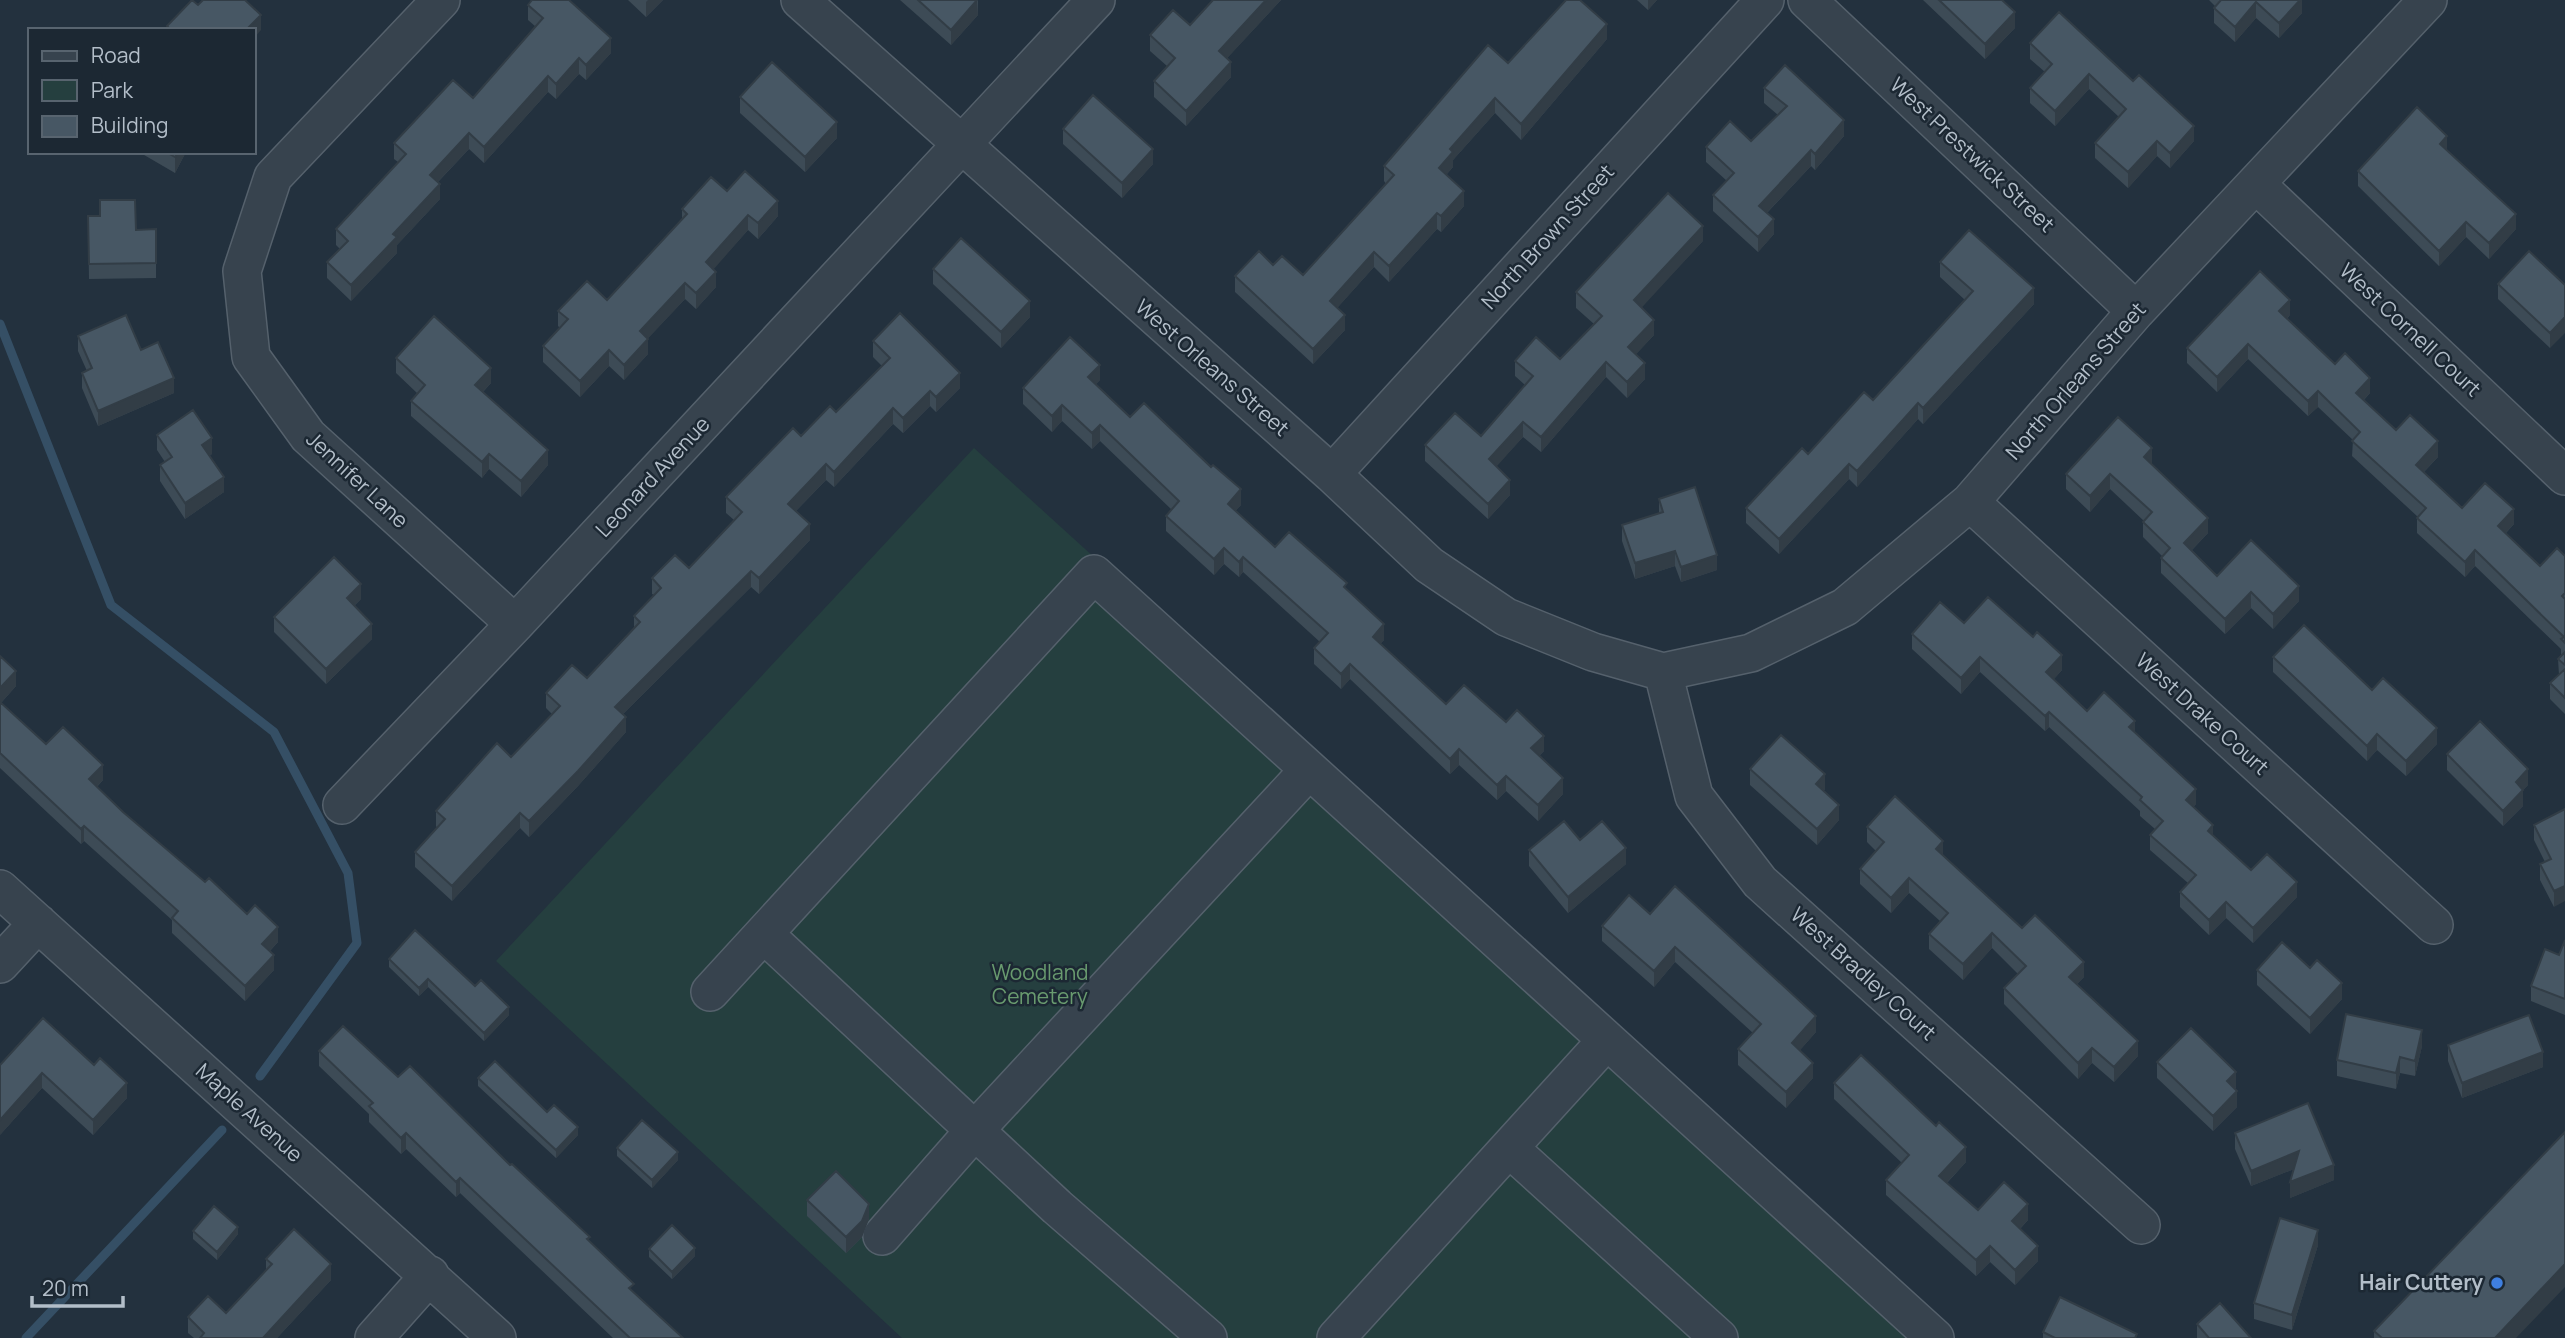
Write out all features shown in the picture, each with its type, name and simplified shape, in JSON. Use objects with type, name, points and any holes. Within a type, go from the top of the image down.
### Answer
[{"type":"street","name":"Jennifer Lane","points":[[441,0],[273,177],[242,271],[251,357],[307,436],[515,624]]},
{"type":"street","name":"West Orleans Street","points":[[800,0],[961,147],[1332,474],[1429,565],[1506,617],[1593,652],[1663,672]]},
{"type":"street","name":"Leonard Avenue","points":[[342,805],[515,624],[1096,0]]},
{"type":"street","name":"North Brown Street","points":[[1332,474],[1765,0]]},
{"type":"street","name":"West Prestwick Street","points":[[1807,0],[2136,311]]},
{"type":"street","name":"North Orleans Street","points":[[1663,672],[1751,653],[1845,607],[1970,502],[2136,311],[2428,0]]},
{"type":"street","name":"West Cornell Court","points":[[2256,184],[2565,476]]},
{"type":"street","name":"West Drake Court","points":[[1970,502],[2434,925]]},
{"type":"street","points":[[710,992],[1094,575],[1935,1338]]},
{"type":"street","name":"West Bradley Court","points":[[1663,672],[1694,796],[1760,881],[2141,1225]]},
{"type":"street","points":[[882,1236],[975,1130],[1309,770]]},
{"type":"street","name":"Maple Avenue","points":[[0,889],[497,1338]]},
{"type":"street","points":[[0,964],[38,923]]},
{"type":"street","points":[[764,934],[1057,1208],[1208,1338]]},
{"type":"street","points":[[1336,1338],[1606,1040]]},
{"type":"street","points":[[1510,1148],[1719,1338]]},
{"type":"street","points":[[374,1338],[430,1275]]},
{"type":"green space","name":"Woodland Cemetery","points":[[974,448],[1953,1338],[902,1338],[496,961]]},
{"type":"building","points":[[192,0],[198,5],[203,0],[245,0],[261,15],[248,28],[167,26]]},
{"type":"building","points":[[532,0],[569,0],[611,38],[586,65],[579,58],[556,84],[548,76],[484,147],[469,133],[430,175],[440,184],[393,234],[397,237],[351,285],[327,262],[348,241],[336,229],[406,154],[394,143],[453,80],[473,98],[543,18],[528,5]]},
{"type":"building","points":[[918,0],[977,0],[951,30]]},
{"type":"building","points":[[1213,0],[1266,0],[1219,51],[1231,62],[1186,111],[1154,81],[1175,58],[1150,35],[1173,10],[1190,25]]},
{"type":"building","points":[[1566,0],[1580,0],[1607,24],[1521,124],[1495,98],[1450,149],[1453,152],[1439,168],[1464,191],[1441,216],[1437,213],[1389,266],[1374,252],[1330,301],[1345,315],[1313,349],[1235,276],[1259,251],[1273,265],[1282,256],[1303,275],[1394,175],[1384,166],[1488,45],[1508,63]]},
{"type":"building","points":[[1939,0],[2002,0],[2015,12],[1985,44]]},
{"type":"building","points":[[2221,0],[2300,0],[2279,23],[2256,2],[2235,27],[2214,8]]},
{"type":"building","points":[[2059,12],[2133,81],[2139,75],[2194,126],[2170,153],[2157,141],[2128,172],[2095,143],[2126,109],[2089,74],[2055,111],[2030,88],[2052,64],[2030,43]]},
{"type":"building","points":[[772,62],[837,122],[805,157],[740,97]]},
{"type":"building","points":[[1785,65],[1844,120],[1815,154],[1811,150],[1759,206],[1774,219],[1758,237],[1713,195],[1734,173],[1706,147],[1730,121],[1751,141],[1787,106],[1764,88]]},
{"type":"building","points":[[1093,95],[1153,149],[1122,183],[1063,129]]},
{"type":"building","points":[[2417,107],[2447,136],[2440,144],[2516,214],[2489,243],[2466,222],[2439,251],[2358,171]]},
{"type":"building","points":[[745,171],[778,201],[758,223],[748,215],[706,262],[716,272],[696,293],[685,283],[640,331],[648,339],[624,365],[609,350],[580,381],[543,346],[568,319],[558,311],[587,281],[607,300],[687,214],[682,209],[711,177],[727,191]]},
{"type":"building","points":[[1668,193],[1703,226],[1634,300],[1654,320],[1628,347],[1645,363],[1627,382],[1606,362],[1541,437],[1523,422],[1489,459],[1510,480],[1488,504],[1425,445],[1455,413],[1481,436],[1533,376],[1515,361],[1536,337],[1560,359],[1602,316],[1576,292]]},
{"type":"building","points":[[100,200],[135,200],[136,230],[156,229],[156,263],[89,264],[88,216],[100,216]]},
{"type":"building","points":[[1969,230],[2034,288],[1923,408],[1918,403],[1857,471],[1849,464],[1779,539],[1746,508],[1802,448],[1808,454],[1864,392],[1873,400],[1973,291],[1940,262]]},
{"type":"building","points":[[961,238],[1030,301],[1001,332],[933,269]]},
{"type":"building","points":[[2529,251],[2565,285],[2565,317],[2550,333],[2498,284]]},
{"type":"building","points":[[2260,271],[2290,300],[2279,311],[2335,364],[2345,353],[2370,378],[2356,393],[2396,430],[2410,415],[2438,441],[2416,465],[2462,508],[2485,483],[2514,509],[2498,526],[2540,566],[2557,548],[2565,556],[2565,593],[2562,596],[2565,599],[2565,643],[2561,639],[2564,637],[2475,550],[2465,562],[2417,518],[2426,508],[2352,441],[2360,432],[2318,391],[2308,401],[2248,344],[2217,377],[2187,348]]},
{"type":"building","points":[[900,313],[960,373],[936,397],[930,391],[903,418],[893,408],[834,472],[826,464],[788,504],[810,524],[759,578],[751,571],[615,707],[626,717],[578,771],[529,821],[520,813],[452,886],[415,852],[445,819],[436,811],[497,743],[511,757],[560,706],[546,693],[572,665],[587,678],[640,622],[634,616],[661,588],[652,578],[675,555],[689,568],[742,512],[726,497],[793,428],[801,436],[830,406],[836,412],[890,358],[873,341]]},
{"type":"building","points":[[126,315],[141,350],[158,342],[174,378],[98,411],[82,373],[92,368],[78,336]]},
{"type":"building","points":[[434,316],[491,368],[475,385],[548,450],[521,481],[489,454],[482,462],[411,401],[425,385],[396,358]]},
{"type":"building","points":[[1070,337],[1100,365],[1088,377],[1130,417],[1144,403],[1211,467],[1213,465],[1241,489],[1228,504],[1275,547],[1289,532],[1347,583],[1344,587],[1384,624],[1373,637],[1446,704],[1464,685],[1506,722],[1517,710],[1544,736],[1531,748],[1563,778],[1538,805],[1506,776],[1497,785],[1459,749],[1450,759],[1350,664],[1341,674],[1314,648],[1328,633],[1243,557],[1239,562],[1224,548],[1214,559],[1166,516],[1179,501],[1100,425],[1092,433],[1062,405],[1052,416],[1023,388]]},
{"type":"building","points":[[193,410],[212,438],[202,445],[224,477],[185,503],[160,465],[172,457],[157,435]]},
{"type":"building","points":[[2118,417],[2152,448],[2144,457],[2208,518],[2184,543],[2217,576],[2251,540],[2299,586],[2273,614],[2251,592],[2225,619],[2161,558],[2170,548],[2143,522],[2152,512],[2110,474],[2090,496],[2066,474]]},
{"type":"building","points":[[1695,487],[1717,555],[1681,567],[1675,551],[1635,563],[1622,525],[1663,512],[1659,499]]},
{"type":"building","points":[[334,557],[361,584],[347,598],[372,624],[326,669],[274,617]]},
{"type":"building","points":[[1988,597],[2033,637],[2037,632],[2062,655],[2046,672],[2087,711],[2104,692],[2135,721],[2129,727],[2196,789],[2186,800],[2213,825],[2208,831],[2251,870],[2267,854],[2297,882],[2253,928],[2226,902],[2209,920],[2180,892],[2196,875],[2150,835],[2163,821],[2140,800],[2142,797],[2049,712],[2045,716],[1980,657],[1961,678],[1912,634],[1940,602],[1964,623]]},
{"type":"building","points":[[2304,625],[2372,690],[2383,678],[2437,728],[2406,761],[2377,734],[2367,746],[2273,657]]},
{"type":"building","points":[[2565,652],[2565,665],[2558,659]]},
{"type":"building","points":[[0,656],[16,671],[0,688]]},
{"type":"building","points":[[2565,669],[2565,698],[2550,683]]},
{"type":"building","points":[[0,702],[46,744],[63,727],[103,765],[89,779],[123,812],[205,882],[209,878],[247,914],[255,905],[278,927],[262,944],[274,955],[245,986],[172,918],[178,911],[84,826],[81,829],[0,753]]},
{"type":"building","points":[[2480,721],[2528,769],[2516,782],[2523,790],[2503,811],[2447,754]]},
{"type":"building","points":[[1781,735],[1825,774],[1816,784],[1839,805],[1817,829],[1750,769]]},
{"type":"building","points":[[1895,796],[1943,841],[1936,849],[2022,928],[2035,915],[2084,962],[2069,977],[2138,1041],[2114,1067],[2092,1048],[2078,1063],[2004,988],[2026,966],[1992,933],[1963,964],[1929,934],[1948,913],[1909,878],[1891,898],[1860,869],[1884,842],[1867,827]]},
{"type":"building","points":[[2565,809],[2565,886],[2554,891],[2540,864],[2551,859],[2534,825]]},
{"type":"building","points":[[1564,821],[1580,840],[1602,821],[1626,848],[1568,897],[1529,850]]},
{"type":"building","points":[[1675,886],[1816,1016],[1792,1043],[1813,1063],[1786,1092],[1738,1049],[1761,1024],[1675,947],[1654,971],[1602,926],[1629,895],[1650,914]]},
{"type":"building","points":[[415,930],[475,986],[481,980],[509,1007],[484,1033],[428,979],[419,988],[389,959]]},
{"type":"building","points":[[2565,940],[2565,999],[2531,986],[2545,949],[2559,955]]},
{"type":"building","points":[[2282,942],[2310,968],[2317,960],[2342,983],[2310,1018],[2257,970]]},
{"type":"building","points":[[2346,1014],[2422,1030],[2415,1061],[2400,1057],[2396,1073],[2337,1060]]},
{"type":"building","points":[[2529,1015],[2543,1052],[2462,1083],[2448,1045]]},
{"type":"building","points":[[43,1018],[94,1065],[100,1058],[127,1083],[93,1120],[42,1073],[0,1120],[0,1065]]},
{"type":"building","points":[[343,1026],[398,1077],[410,1066],[510,1165],[590,1237],[587,1239],[634,1284],[629,1288],[683,1338],[630,1338],[460,1178],[456,1182],[406,1133],[401,1138],[369,1106],[373,1103],[319,1051]]},
{"type":"building","points":[[2191,1028],[2236,1072],[2227,1081],[2237,1091],[2213,1116],[2157,1062]]},
{"type":"building","points":[[1861,1055],[1936,1126],[1939,1122],[1966,1147],[1939,1176],[1978,1210],[2004,1182],[2028,1204],[2012,1221],[2038,1246],[2015,1270],[1990,1246],[1976,1260],[1886,1180],[1909,1155],[1834,1083]]},
{"type":"building","points":[[495,1061],[547,1112],[554,1105],[578,1127],[556,1150],[478,1078]]},
{"type":"building","points":[[2308,1103],[2334,1165],[2290,1182],[2299,1151],[2251,1171],[2235,1133]]},
{"type":"building","points":[[642,1120],[678,1152],[652,1180],[617,1148]]},
{"type":"building","points":[[2565,1132],[2565,1264],[2495,1338],[2382,1338],[2374,1331]]},
{"type":"building","points":[[836,1171],[869,1204],[862,1221],[846,1237],[807,1200]]},
{"type":"building","points":[[214,1206],[238,1227],[217,1252],[193,1231]]},
{"type":"building","points":[[2280,1218],[2318,1230],[2292,1315],[2254,1303]]},
{"type":"building","points":[[672,1225],[695,1248],[672,1272],[649,1249]]},
{"type":"building","points":[[294,1229],[331,1264],[263,1338],[200,1338],[204,1333],[188,1317],[208,1296],[226,1313],[272,1264],[266,1259]]},
{"type":"building","points":[[2060,1297],[2137,1334],[2135,1338],[2055,1338],[2043,1332]]},
{"type":"building","points":[[2220,1303],[2251,1338],[2209,1338],[2197,1324]]},
{"type":"waterway","points":[[0,324],[111,605],[274,732],[348,873],[357,943],[260,1076]]},
{"type":"waterway","points":[[26,1338],[222,1130]]},
{"type":"place","name":"Hair Cuttery","points":[[2497,1283]]}]
